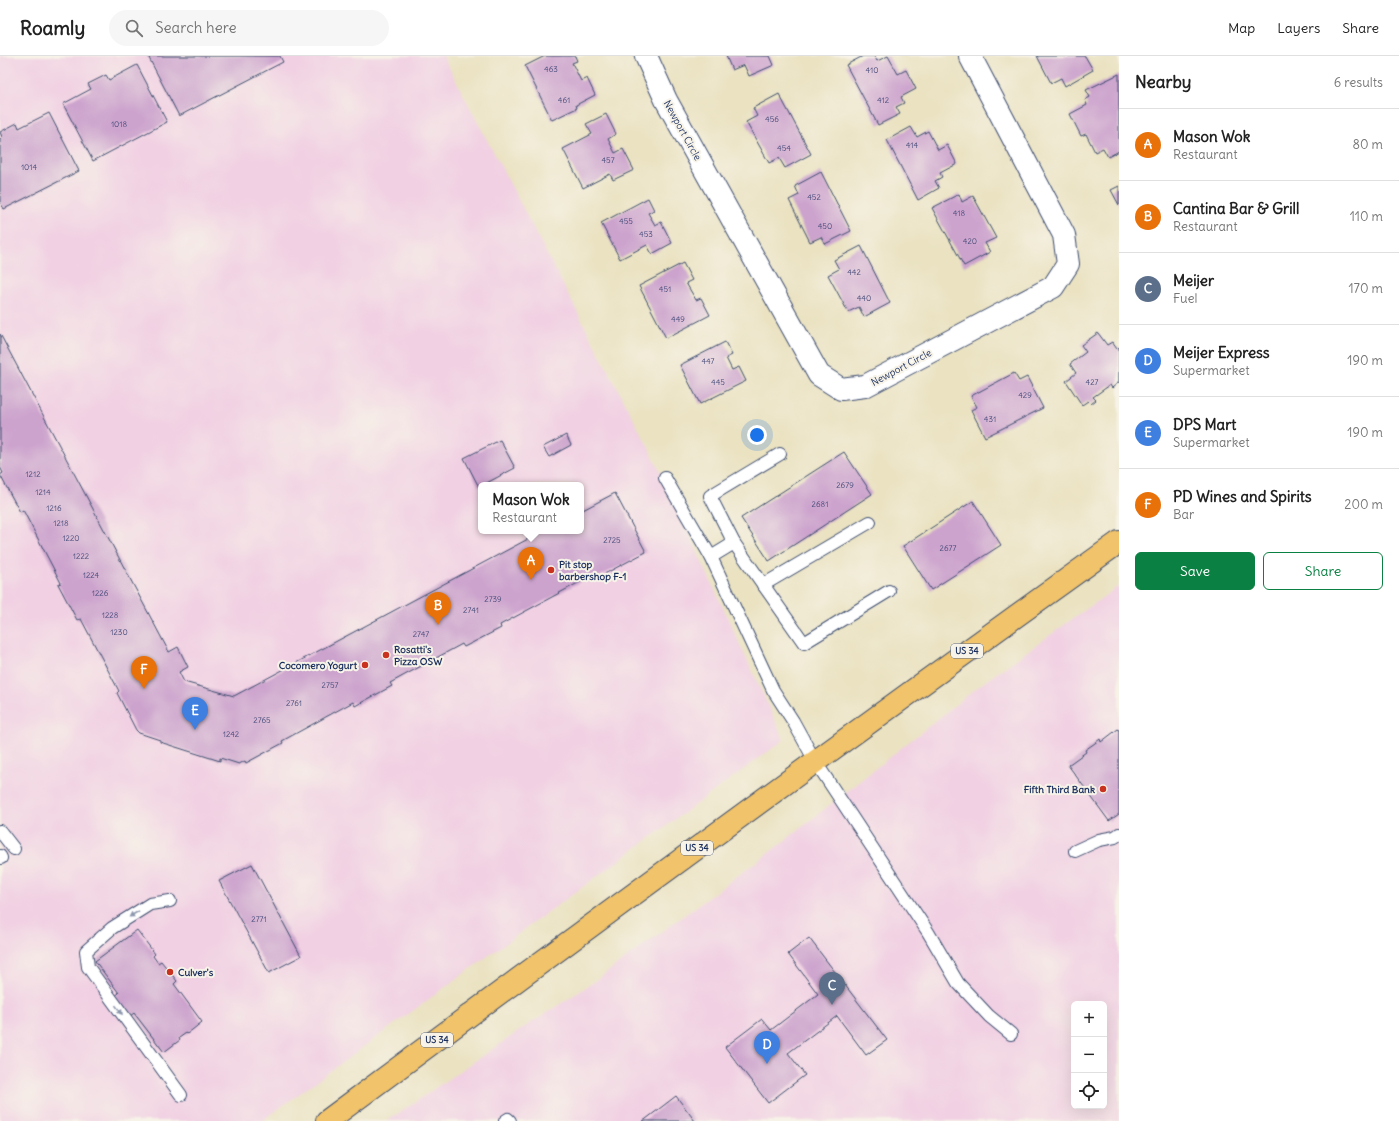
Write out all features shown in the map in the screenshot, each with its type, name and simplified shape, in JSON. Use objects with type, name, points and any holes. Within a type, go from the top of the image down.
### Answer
[{"type":"main road","name":"US 34","points":[[336,1118],[579,934],[815,761],[1119,542]]},
{"type":"street","name":"Newport Circle","points":[[646,56],[666,100],[819,375],[841,389],[865,386],[1053,287],[1068,264],[1064,235],[970,56]]},
{"type":"lane","points":[[780,454],[710,496],[734,543],[804,643],[889,591]]},
{"type":"lane","points":[[665,478],[711,557],[773,690],[793,721],[815,761],[928,932],[958,983],[989,1016],[1011,1034]]},
{"type":"lane","points":[[763,585],[870,522]]},
{"type":"lane","points":[[711,557],[734,543]]},
{"type":"lane","points":[[0,831],[14,849]]},
{"type":"lane","points":[[1075,851],[1099,840],[1115,837],[1119,834]]},
{"type":"lane","points":[[170,901],[150,904],[112,928],[86,951],[88,967],[182,1095]]},
{"type":"lane","points":[[505,1121],[508,1119],[510,1121]]},
{"type":"shaded area","points":[[0,56],[443,56],[653,456],[784,740],[262,1121],[0,1121]]},
{"type":"shaded area","points":[[1119,586],[1119,1121],[387,1121],[594,982],[782,843],[983,683]]},
{"type":"building","points":[[154,56],[280,56],[283,62],[179,116],[149,58]]},
{"type":"building","points":[[545,56],[575,56],[577,61],[572,63],[581,81],[587,78],[595,95],[576,105],[577,108],[552,120],[525,66]]},
{"type":"building","points":[[726,56],[770,56],[774,65],[749,76],[744,65],[732,70]]},
{"type":"building","points":[[863,56],[874,56],[877,61],[888,56],[898,74],[906,70],[916,89],[901,97],[904,103],[896,107],[900,114],[878,125],[846,65]]},
{"type":"building","points":[[1037,56],[1085,56],[1093,70],[1065,86],[1061,78],[1051,83]]},
{"type":"building","points":[[137,65],[167,122],[93,161],[63,104],[91,89],[88,84],[106,75],[109,80]]},
{"type":"building","points":[[1119,74],[1119,151],[1108,157],[1103,148],[1095,152],[1086,134],[1081,136],[1070,114],[1087,105],[1085,100],[1090,97],[1086,90]]},
{"type":"building","points":[[779,94],[811,154],[785,168],[779,158],[769,163],[746,122],[757,116],[753,108]]},
{"type":"building","points":[[49,113],[79,171],[4,209],[0,202],[0,139],[2,137],[0,132],[17,123],[19,128]]},
{"type":"building","points":[[606,114],[616,134],[608,139],[615,153],[623,149],[634,170],[613,180],[610,174],[583,188],[563,149],[592,134],[586,124]]},
{"type":"building","points":[[911,127],[917,137],[928,131],[938,150],[947,145],[957,164],[940,173],[942,177],[935,181],[939,188],[918,200],[887,140]]},
{"type":"building","points":[[821,172],[851,231],[825,244],[821,237],[810,242],[789,200],[799,195],[795,186]]},
{"type":"building","points":[[1119,186],[1119,205],[1111,190]]},
{"type":"building","points":[[959,194],[962,202],[973,196],[996,238],[985,243],[990,252],[964,266],[932,208]]},
{"type":"building","points":[[648,198],[654,210],[648,213],[655,225],[661,222],[672,243],[652,254],[647,245],[620,259],[601,223]]},
{"type":"building","points":[[861,246],[890,303],[864,317],[859,307],[848,312],[828,275],[839,269],[834,260]]},
{"type":"building","points":[[683,263],[692,280],[686,283],[696,300],[701,298],[710,315],[666,338],[639,286]]},
{"type":"building","points":[[1098,333],[1107,345],[1112,342],[1117,349],[1119,347],[1119,382],[1112,388],[1110,385],[1093,397],[1096,400],[1091,404],[1088,401],[1082,405],[1066,381],[1076,373],[1070,364],[1086,352],[1081,345]]},
{"type":"building","points":[[0,334],[169,652],[178,647],[188,667],[179,672],[184,682],[234,696],[537,534],[584,534],[584,509],[615,493],[646,552],[591,581],[589,577],[500,625],[501,628],[464,647],[462,644],[390,683],[392,686],[355,706],[353,702],[282,741],[283,743],[246,763],[245,761],[239,764],[220,758],[220,761],[160,742],[160,740],[139,733],[136,730],[117,693],[119,691],[81,619],[77,620],[58,584],[61,583],[23,510],[20,512],[0,475],[3,473],[0,467]]},
{"type":"building","points":[[725,342],[732,355],[726,358],[732,370],[739,367],[746,381],[700,404],[680,365]]},
{"type":"building","points":[[1014,373],[1019,381],[1027,377],[1043,408],[985,437],[971,410],[977,407],[971,396]]},
{"type":"building","points":[[566,435],[571,445],[549,457],[543,447]]},
{"type":"building","points":[[500,440],[515,468],[488,482],[478,482],[478,485],[464,458]]},
{"type":"building","points":[[844,452],[872,494],[769,561],[741,518]]},
{"type":"building","points":[[973,501],[1001,545],[931,590],[903,546]]},
{"type":"building","name":"Fifth Third Bank","points":[[1118,729],[1119,814],[1109,821],[1068,765],[1086,752],[1085,750],[1100,739],[1101,742]]},
{"type":"building","points":[[252,864],[301,956],[269,973],[219,881]]},
{"type":"building","points":[[137,930],[155,954],[153,956],[158,963],[161,961],[177,981],[174,984],[202,1022],[187,1034],[186,1033],[179,1038],[180,1040],[164,1052],[134,1013],[129,1017],[114,997],[119,993],[95,961]]},
{"type":"building","points":[[809,938],[887,1040],[866,1055],[837,1016],[788,1053],[805,1075],[768,1103],[725,1047],[762,1019],[771,1030],[818,994],[788,954]]},
{"type":"building","points":[[676,1096],[695,1121],[643,1121],[646,1119]]},
{"type":"place","name":"Pit stop barbershop F-1","points":[[551,570]]},
{"type":"place","name":"Mason Wok","points":[[531,580]]},
{"type":"place","name":"Cantina Bar & Grill","points":[[438,625]]},
{"type":"place","name":"Rosatti's Pizza OSW","points":[[386,655]]},
{"type":"place","name":"Cocomero Yogurt","points":[[365,665]]},
{"type":"place","name":"PD Wines and Spirits","points":[[144,689]]},
{"type":"place","name":"DPS Mart","points":[[195,730]]},
{"type":"place","name":"Fifth Third Bank","points":[[1103,789]]},
{"type":"place","name":"Culver's","points":[[170,972]]},
{"type":"place","name":"Meijer","points":[[832,1005]]},
{"type":"place","name":"Meijer Express","points":[[767,1064]]}]
